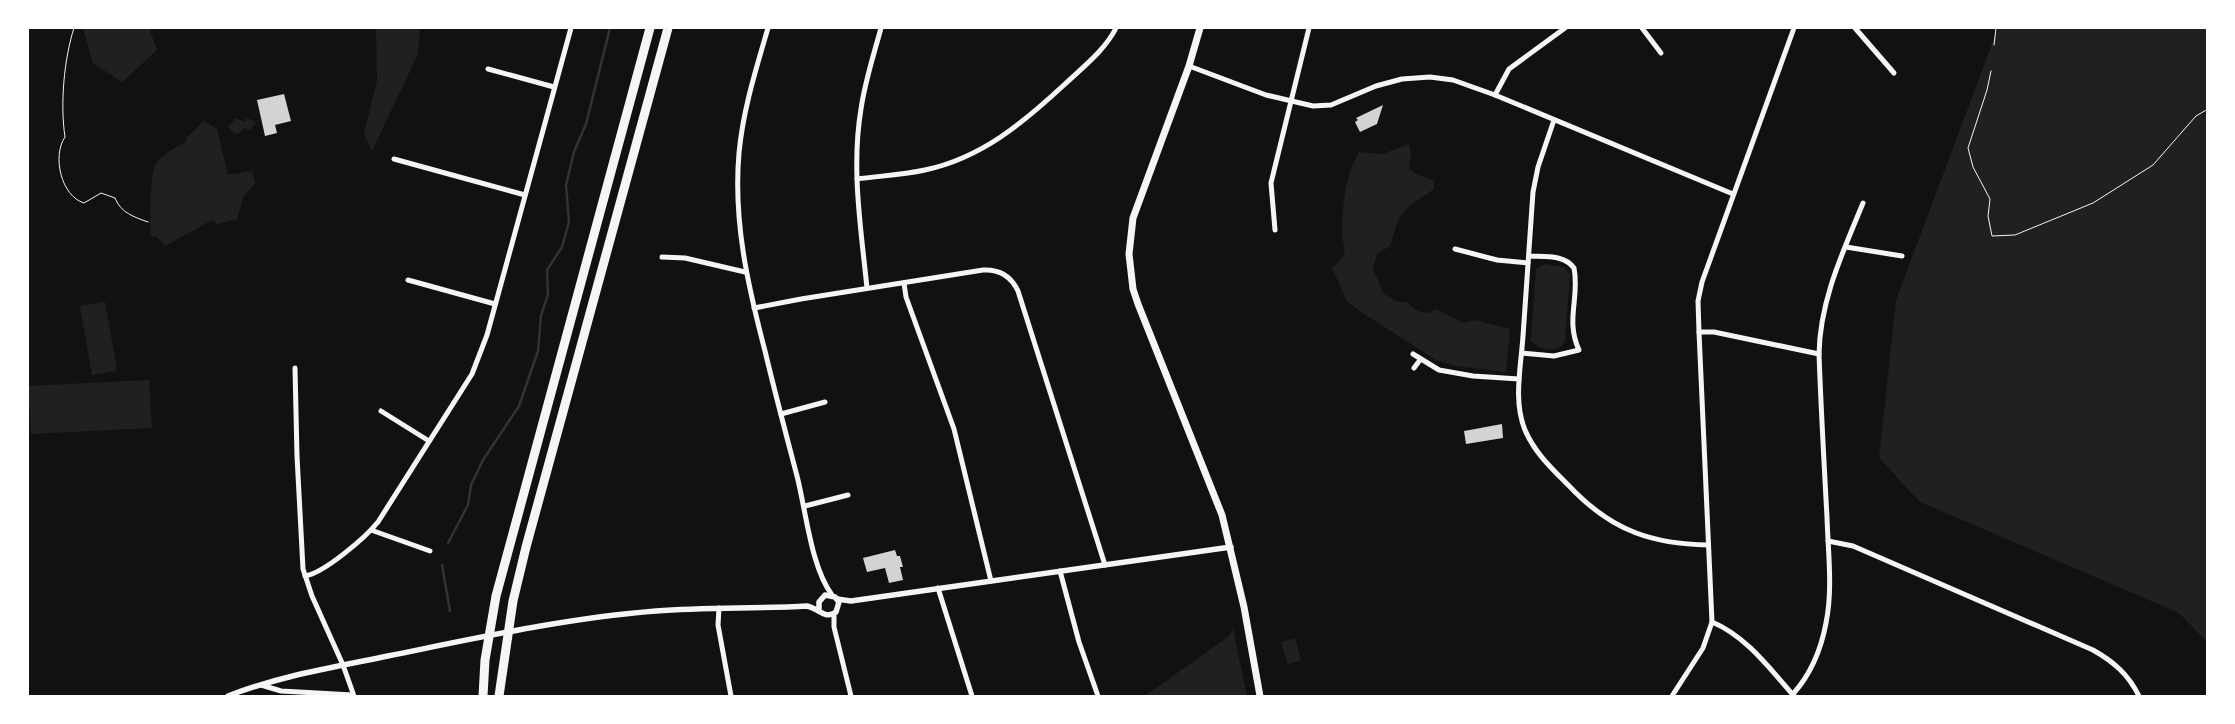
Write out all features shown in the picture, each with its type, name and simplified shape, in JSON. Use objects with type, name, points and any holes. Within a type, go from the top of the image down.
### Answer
[{"type":"highway","points":[[483,696],[485,660],[496,596],[650,28]]},
{"type":"highway","points":[[499,696],[513,601],[526,547],[668,28]]},
{"type":"main road","points":[[1200,28],[1189,66],[1150,166],[1133,218],[1129,254],[1130,271],[1138,304],[1212,485],[1231,547],[1260,696]]},
{"type":"street","points":[[305,576],[321,570],[371,530],[476,365],[495,304],[571,28]]},
{"type":"street","points":[[768,28],[747,103],[739,153],[738,202],[745,272],[823,581],[834,597],[838,609]]},
{"type":"street","points":[[867,288],[857,179],[861,109],[881,28]]},
{"type":"street","points":[[857,179],[927,170],[970,154],[1004,136],[1024,121],[1089,61],[1106,44],[1116,28]]},
{"type":"street","points":[[1275,230],[1271,183],[1309,28]]},
{"type":"street","points":[[1495,95],[1508,69],[1557,29],[1565,28]]},
{"type":"street","points":[[1642,28],[1661,53]]},
{"type":"street","points":[[1672,696],[1703,648],[1712,622],[1698,301],[1702,282],[1794,28]]},
{"type":"street","points":[[1855,28],[1894,72]]},
{"type":"street","points":[[1189,66],[1290,102],[1313,106],[1331,105],[1393,80],[1421,77],[1453,80],[1495,95],[1733,194]]},
{"type":"street","points":[[488,69],[554,86]]},
{"type":"street","points":[[1554,120],[1535,180],[1519,378],[1520,412],[1525,430],[1533,446],[1549,466],[1592,508],[1613,524],[1640,534],[1668,541],[1708,545]]},
{"type":"street","points":[[394,159],[525,195]]},
{"type":"street","points":[[1712,622],[1740,638],[1794,695],[1812,667],[1826,624],[1828,600],[1828,541],[1819,354],[1823,309],[1863,203]]},
{"type":"street","points":[[1846,247],[1902,256]]},
{"type":"street","points":[[1455,249],[1497,260],[1528,263]]},
{"type":"street","points":[[1522,353],[1554,356],[1579,350],[1573,337],[1571,326],[1574,268],[1570,262],[1561,258],[1528,256]]},
{"type":"street","points":[[662,257],[685,258],[745,272]]},
{"type":"street","points":[[754,308],[867,288],[988,270],[1002,273],[1015,284],[1105,565]]},
{"type":"street","points":[[408,280],[495,304]]},
{"type":"street","points":[[904,283],[906,297],[952,421],[991,581]]},
{"type":"street","points":[[1699,332],[1714,332],[1819,354]]},
{"type":"street","points":[[1413,354],[1439,370],[1473,376],[1519,378]]},
{"type":"street","points":[[1414,368],[1420,360]]},
{"type":"street","points":[[261,686],[281,691],[354,696],[343,665],[305,576],[302,561],[297,466],[296,368]]},
{"type":"street","points":[[781,414],[825,402]]},
{"type":"street","points":[[381,411],[429,441]]},
{"type":"street","points":[[805,506],[848,495]]},
{"type":"street","points":[[371,530],[430,551]]},
{"type":"street","points":[[1828,541],[1852,546],[2094,650],[2125,673],[2138,696]]},
{"type":"street","points":[[228,696],[343,665],[536,627],[600,617],[719,608],[807,606],[834,597],[851,601],[1231,547]]},
{"type":"street","points":[[1060,571],[1079,642],[1098,696]]},
{"type":"street","points":[[823,581],[820,602],[834,627]]},
{"type":"street","points":[[938,588],[972,696]]},
{"type":"street","points":[[851,601],[838,609],[834,614],[834,627],[851,696]]},
{"type":"street","points":[[719,608],[718,626],[731,696]]},
{"type":"street","points":[[827,615],[834,614]]},
{"type":"path","points":[[74,28],[67,62],[62,120],[65,137],[61,143],[61,179],[69,193],[79,201],[84,203],[101,193],[115,198],[118,207],[130,215],[148,222]]},
{"type":"path","points":[[1994,45],[1996,28]]},
{"type":"path","points":[[1991,71],[1987,90],[1968,148],[1973,167],[1990,199],[1988,216],[1992,236],[2015,235],[2093,203],[2153,165],[2196,116],[2208,109]]},
{"type":"shaded area","points":[[83,28],[149,28],[157,50],[122,82],[93,63]]},
{"type":"shaded area","points":[[376,28],[420,28],[418,54],[372,151],[364,134],[377,80]]},
{"type":"shaded area","points":[[1998,28],[2207,28],[2207,642],[2179,613],[1920,502],[1879,458],[1896,300]]},
{"type":"shaded area","points":[[236,118],[244,122],[247,118],[256,122],[250,131],[244,128],[240,133],[235,134],[228,127]]},
{"type":"shaded area","points":[[204,121],[217,129],[228,175],[252,171],[255,183],[244,196],[237,219],[217,224],[212,220],[165,246],[157,237],[151,236],[153,170],[165,154],[187,141],[186,138]]},
{"type":"shaded area","points":[[1409,144],[1411,152],[1409,168],[1418,175],[1434,180],[1434,189],[1408,207],[1398,220],[1390,246],[1377,254],[1373,269],[1384,294],[1396,301],[1407,302],[1417,311],[1428,313],[1435,309],[1464,323],[1475,320],[1510,329],[1506,372],[1456,366],[1436,360],[1347,301],[1332,268],[1344,254],[1342,234],[1344,200],[1348,180],[1359,152],[1383,154]]},
{"type":"shaded area","points":[[1545,264],[1564,267],[1570,274],[1565,341],[1554,350],[1544,349],[1531,341],[1536,269]]},
{"type":"shaded area","points":[[105,302],[117,371],[92,375],[80,306]]},
{"type":"shaded area","points":[[149,380],[152,428],[31,434],[28,386]]},
{"type":"shaded area","points":[[1233,629],[1247,696],[1145,696],[1229,636]]},
{"type":"shaded area","points":[[1295,638],[1301,660],[1288,664],[1281,642]]},
{"type":"building","points":[[284,94],[291,121],[275,125],[277,133],[265,136],[257,100]]},
{"type":"building","points":[[1383,105],[1377,124],[1360,132],[1355,122],[1358,120],[1356,118]]},
{"type":"building","points":[[1502,424],[1503,438],[1466,444],[1464,431]]},
{"type":"building","points":[[895,550],[897,556],[900,556],[903,567],[900,567],[903,580],[889,583],[885,568],[867,572],[863,558]]},
{"type":"waterway","points":[[448,543],[468,505],[471,485],[483,460],[519,406],[538,351],[541,316],[548,294],[547,270],[562,247],[569,222],[566,185],[574,152],[586,124],[610,28]]},
{"type":"waterway","points":[[442,565],[450,611]]}]
